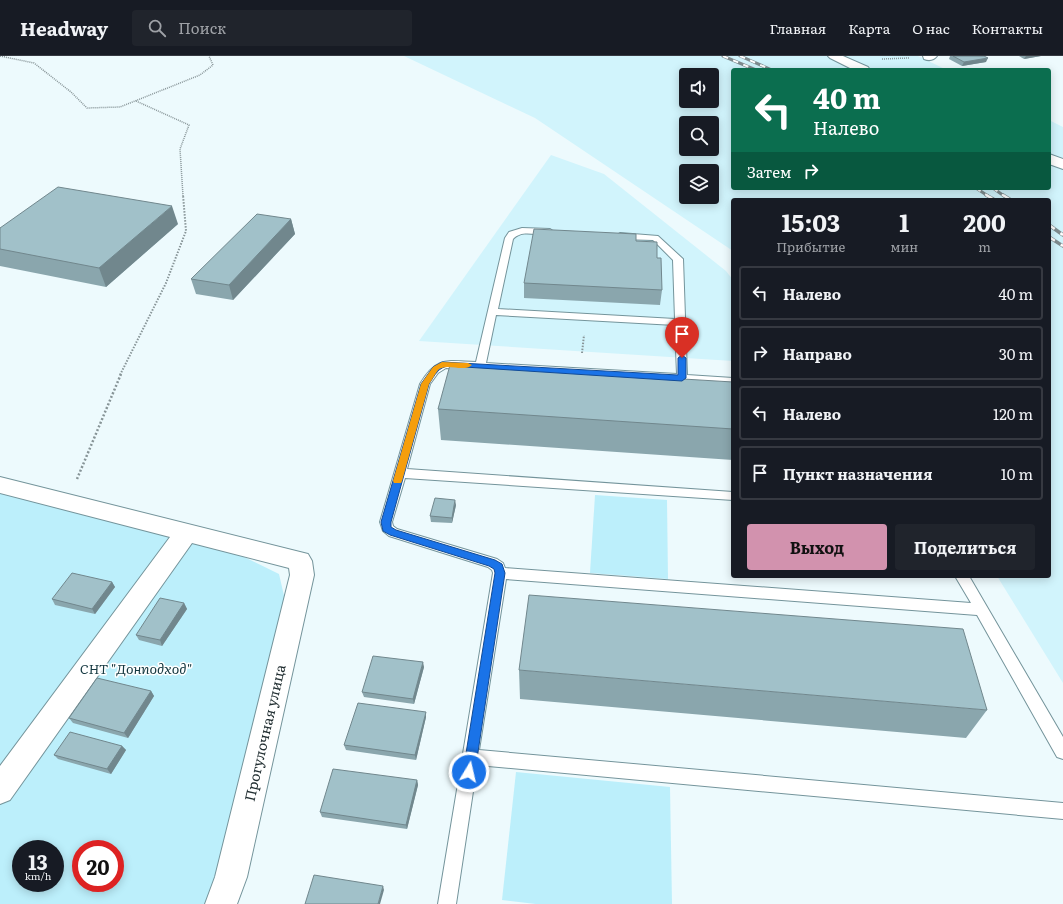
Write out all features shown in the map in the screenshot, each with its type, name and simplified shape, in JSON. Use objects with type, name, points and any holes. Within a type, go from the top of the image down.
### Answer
[{"type":"street","points":[[839,58],[860,68]]},
{"type":"street","points":[[1051,159],[1063,165]]},
{"type":"street","points":[[0,485],[188,532],[0,790]]},
{"type":"street","name":"Прогулочная улица","points":[[188,532],[300,561],[302,575],[231,877],[221,904]]},
{"type":"lane","points":[[480,366],[511,235],[522,231],[560,233]]},
{"type":"lane","points":[[612,235],[655,238],[675,256],[678,263],[682,378]]},
{"type":"lane","points":[[492,312],[680,322]]},
{"type":"lane","points":[[447,904],[500,573],[498,567],[492,563],[393,533],[387,528],[386,522],[425,384],[435,369],[442,364],[731,381]]},
{"type":"lane","points":[[400,473],[731,496]]},
{"type":"lane","points":[[500,573],[982,610]]},
{"type":"lane","points":[[963,578],[1063,752]]},
{"type":"lane","points":[[471,757],[1063,811]]},
{"type":"path","points":[[0,56],[34,64],[71,92],[87,108],[120,107],[200,75],[213,65],[209,56]]},
{"type":"path","points":[[839,58],[929,56]]},
{"type":"path","points":[[68,502],[115,385],[166,283],[186,231],[180,149],[189,126],[136,101]]},
{"type":"path","points":[[580,372],[585,317]]},
{"type":"shaded area","points":[[404,56],[918,56],[943,68],[731,68],[731,190],[1051,190],[1051,121],[1063,127],[1063,683],[998,578],[1051,578],[1051,198],[731,198],[731,250],[535,118]]},
{"type":"shaded area","points":[[551,155],[604,174],[726,271],[731,277],[731,361],[419,341]]},
{"type":"green space","name":"СНТ \"Донподход\"","points":[[0,493],[240,555],[279,574],[288,613],[283,657],[206,904],[0,904]]},
{"type":"green space","points":[[595,495],[667,500],[668,579],[590,573]]},
{"type":"green space","points":[[516,772],[670,787],[672,904],[536,904],[502,900]]},
{"type":"building","points":[[953,56],[984,56],[988,58],[964,62]]},
{"type":"building","points":[[58,187],[172,206],[99,268],[0,249],[0,228]]},
{"type":"building","points":[[257,214],[291,219],[229,285],[191,279]]},
{"type":"building","points":[[534,229],[636,234],[636,241],[657,242],[657,258],[661,258],[662,290],[524,283]]},
{"type":"building","points":[[450,365],[731,382],[731,429],[438,409]]},
{"type":"building","points":[[435,498],[455,500],[452,518],[430,516]]},
{"type":"building","points":[[72,573],[112,582],[92,609],[52,599]]},
{"type":"building","points":[[529,595],[963,629],[987,710],[519,670]]},
{"type":"building","points":[[160,598],[184,603],[160,640],[136,635]]},
{"type":"building","points":[[373,656],[423,662],[413,699],[362,692]]},
{"type":"building","points":[[97,678],[151,691],[124,733],[69,718]]},
{"type":"building","points":[[358,703],[426,712],[415,755],[344,745]]},
{"type":"building","points":[[70,732],[122,746],[107,769],[54,755]]},
{"type":"building","points":[[333,769],[417,780],[406,825],[320,812]]},
{"type":"building","points":[[314,875],[383,886],[378,904],[305,904]]},
{"type":"railway","points":[[723,56],[751,68]]},
{"type":"railway","points":[[740,56],[767,68]]},
{"type":"railway","points":[[979,190],[988,196]]},
{"type":"railway","points":[[996,190],[1004,196]]},
{"type":"railway","points":[[986,195],[991,198]]},
{"type":"railway","points":[[1003,195],[1008,198]]},
{"type":"railway","points":[[1051,226],[1063,235]]},
{"type":"railway","points":[[1051,238],[1063,246]]},
{"type":"slow traffic","points":[[398,481],[425,384],[435,369],[442,364],[468,365]]},
{"type":"route","points":[[469,772],[500,573],[498,567],[492,563],[393,533],[387,528],[386,522],[425,384],[435,369],[442,364],[682,378],[682,358]]}]
